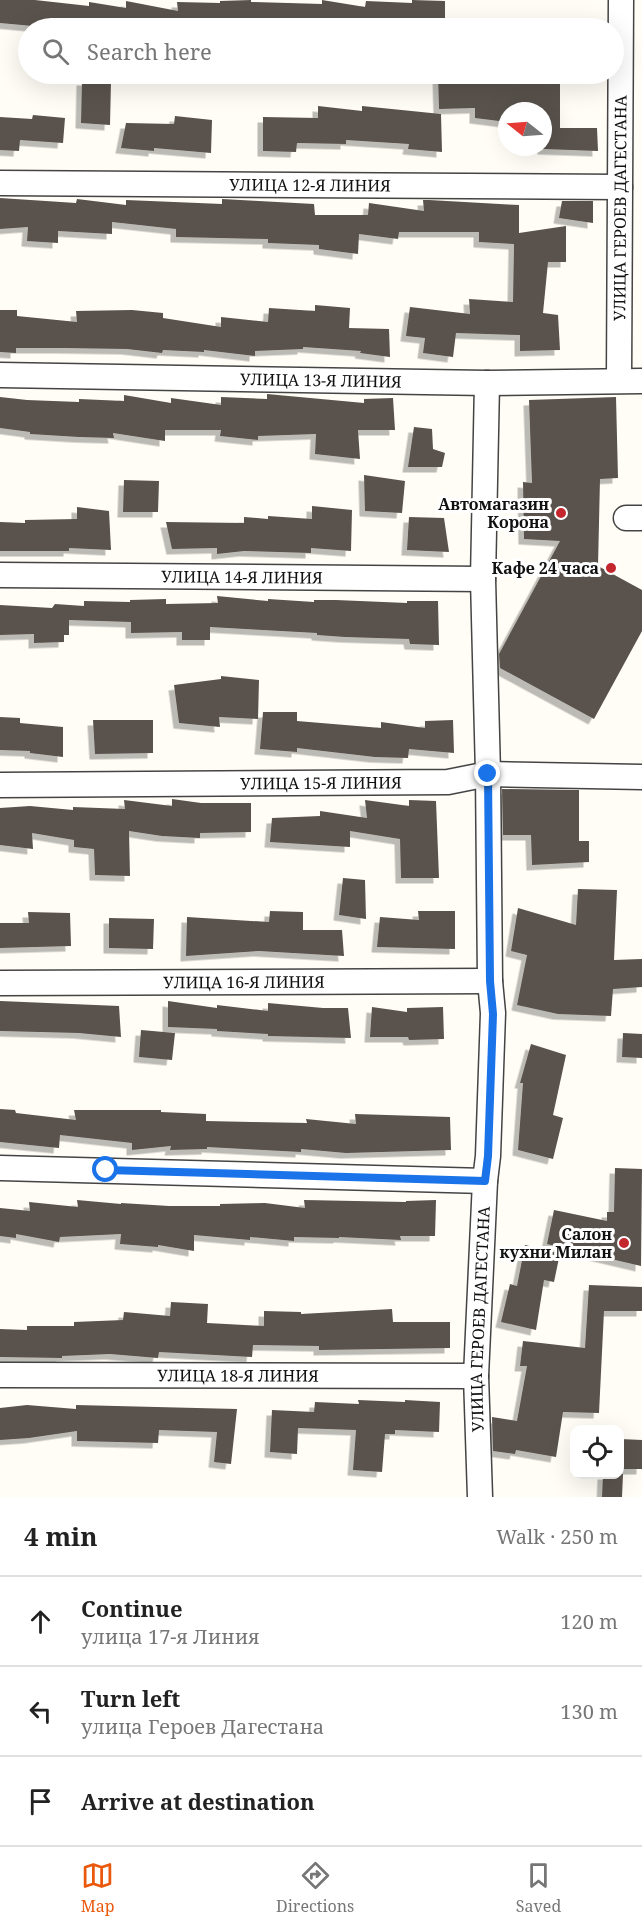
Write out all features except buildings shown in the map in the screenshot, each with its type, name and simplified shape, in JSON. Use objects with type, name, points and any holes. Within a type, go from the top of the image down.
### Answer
[{"type":"street","name":"УЛИЦА ГЕРОЕВ ДАГЕСТАНА","points":[[621,0],[621,18]]},
{"type":"street","name":"УЛИЦА ГЕРОЕВ ДАГЕСТАНА","points":[[621,84],[620,187],[631,380]]},
{"type":"street","name":"УЛИЦА 12-Я ЛИНИЯ","points":[[0,183],[620,187]]},
{"type":"street","name":"УЛИЦА 13-Я ЛИНИЯ","points":[[0,375],[487,383],[631,380]]},
{"type":"street","name":"УЛИЦА ГЕРОЕВ ДАГЕСТАНА","points":[[480,1497],[476,1376],[493,1014],[490,981],[483,579],[487,383]]},
{"type":"street","name":"УЛИЦА 14-Я ЛИНИЯ","points":[[0,575],[483,579]]},
{"type":"street","name":"УЛИЦА 15-Я ЛИНИЯ","points":[[0,785],[448,782],[488,774],[642,777]]},
{"type":"street","name":"УЛИЦА 16-Я ЛИНИЯ","points":[[0,983],[490,981]]},
{"type":"street","points":[[0,1168],[485,1181]]},
{"type":"street","name":"УЛИЦА 18-Я ЛИНИЯ","points":[[0,1375],[476,1376]]},
{"type":"place","name":"Автомагазин Корона","points":[[561,513]]},
{"type":"place","name":"Кафе 24 часа","points":[[611,568]]},
{"type":"place","name":"Салон кухни Милан","points":[[624,1243]]},
{"type":"route","points":[[106,1170],[485,1181],[488,1156],[493,1014],[490,981],[488,774]]}]
